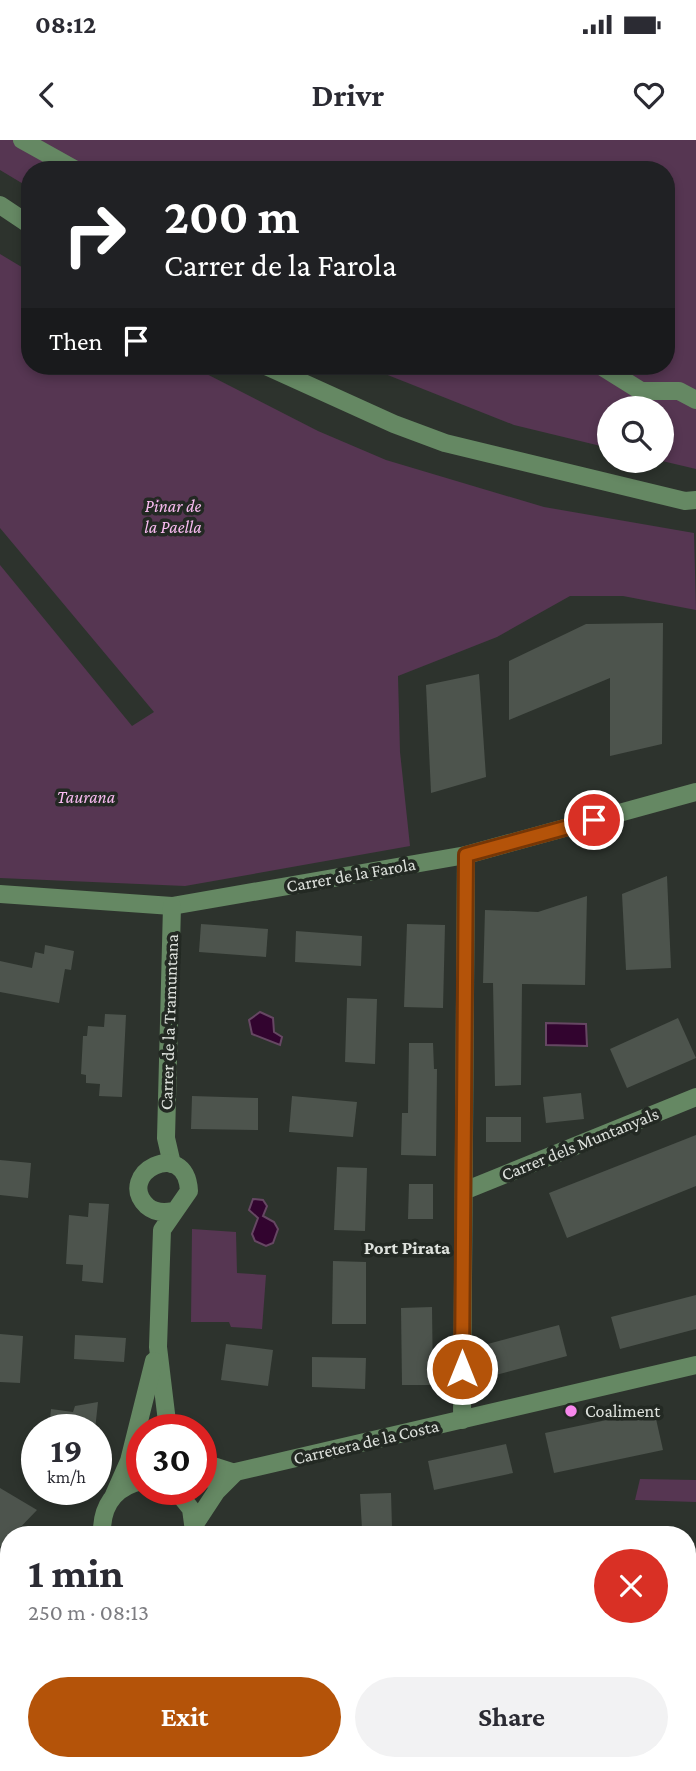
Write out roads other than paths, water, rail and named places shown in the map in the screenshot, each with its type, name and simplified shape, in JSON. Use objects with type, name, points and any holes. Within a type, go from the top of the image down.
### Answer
[{"type":"street","points":[[22,140],[60,161]]},
{"type":"street","points":[[0,205],[21,219]]},
{"type":"street","points":[[286,375],[394,424],[445,443],[687,503]]},
{"type":"street","points":[[613,375],[641,391],[680,391],[696,400]]},
{"type":"street","name":"Carrer de la Farola","points":[[0,894],[172,906],[466,855],[696,792]]},
{"type":"street","points":[[462,1420],[466,855]]},
{"type":"street","name":"Carrer de la Tramuntana","points":[[164,1164],[172,906]]},
{"type":"street","name":"Carrer dels Muntanyals","points":[[464,1191],[696,1097]]},
{"type":"street","points":[[150,1208],[166,1213],[181,1206],[189,1191],[185,1175],[164,1164],[144,1173],[139,1188],[144,1203],[150,1208],[162,1230]]},
{"type":"street","points":[[165,1414],[158,1347],[162,1230],[173,1211]]},
{"type":"street","points":[[102,1526],[130,1461],[158,1347]]},
{"type":"street","name":"Carretera de la Costa","points":[[217,1477],[696,1365]]},
{"type":"street","points":[[196,1526],[216,1492],[235,1473],[217,1467]]},
{"type":"street","points":[[114,1495],[126,1486]]},
{"type":"street","points":[[188,1505],[194,1526]]},
{"type":"place","name":"Coaliment","points":[[571,1411]]},
{"type":"district","name":"Port Pirata","points":[[407,1247]]},
{"type":"park label","name":"Pinar de la Paella","points":[[173,516]]},
{"type":"park label","name":"Taurana","points":[[86,797]]}]
